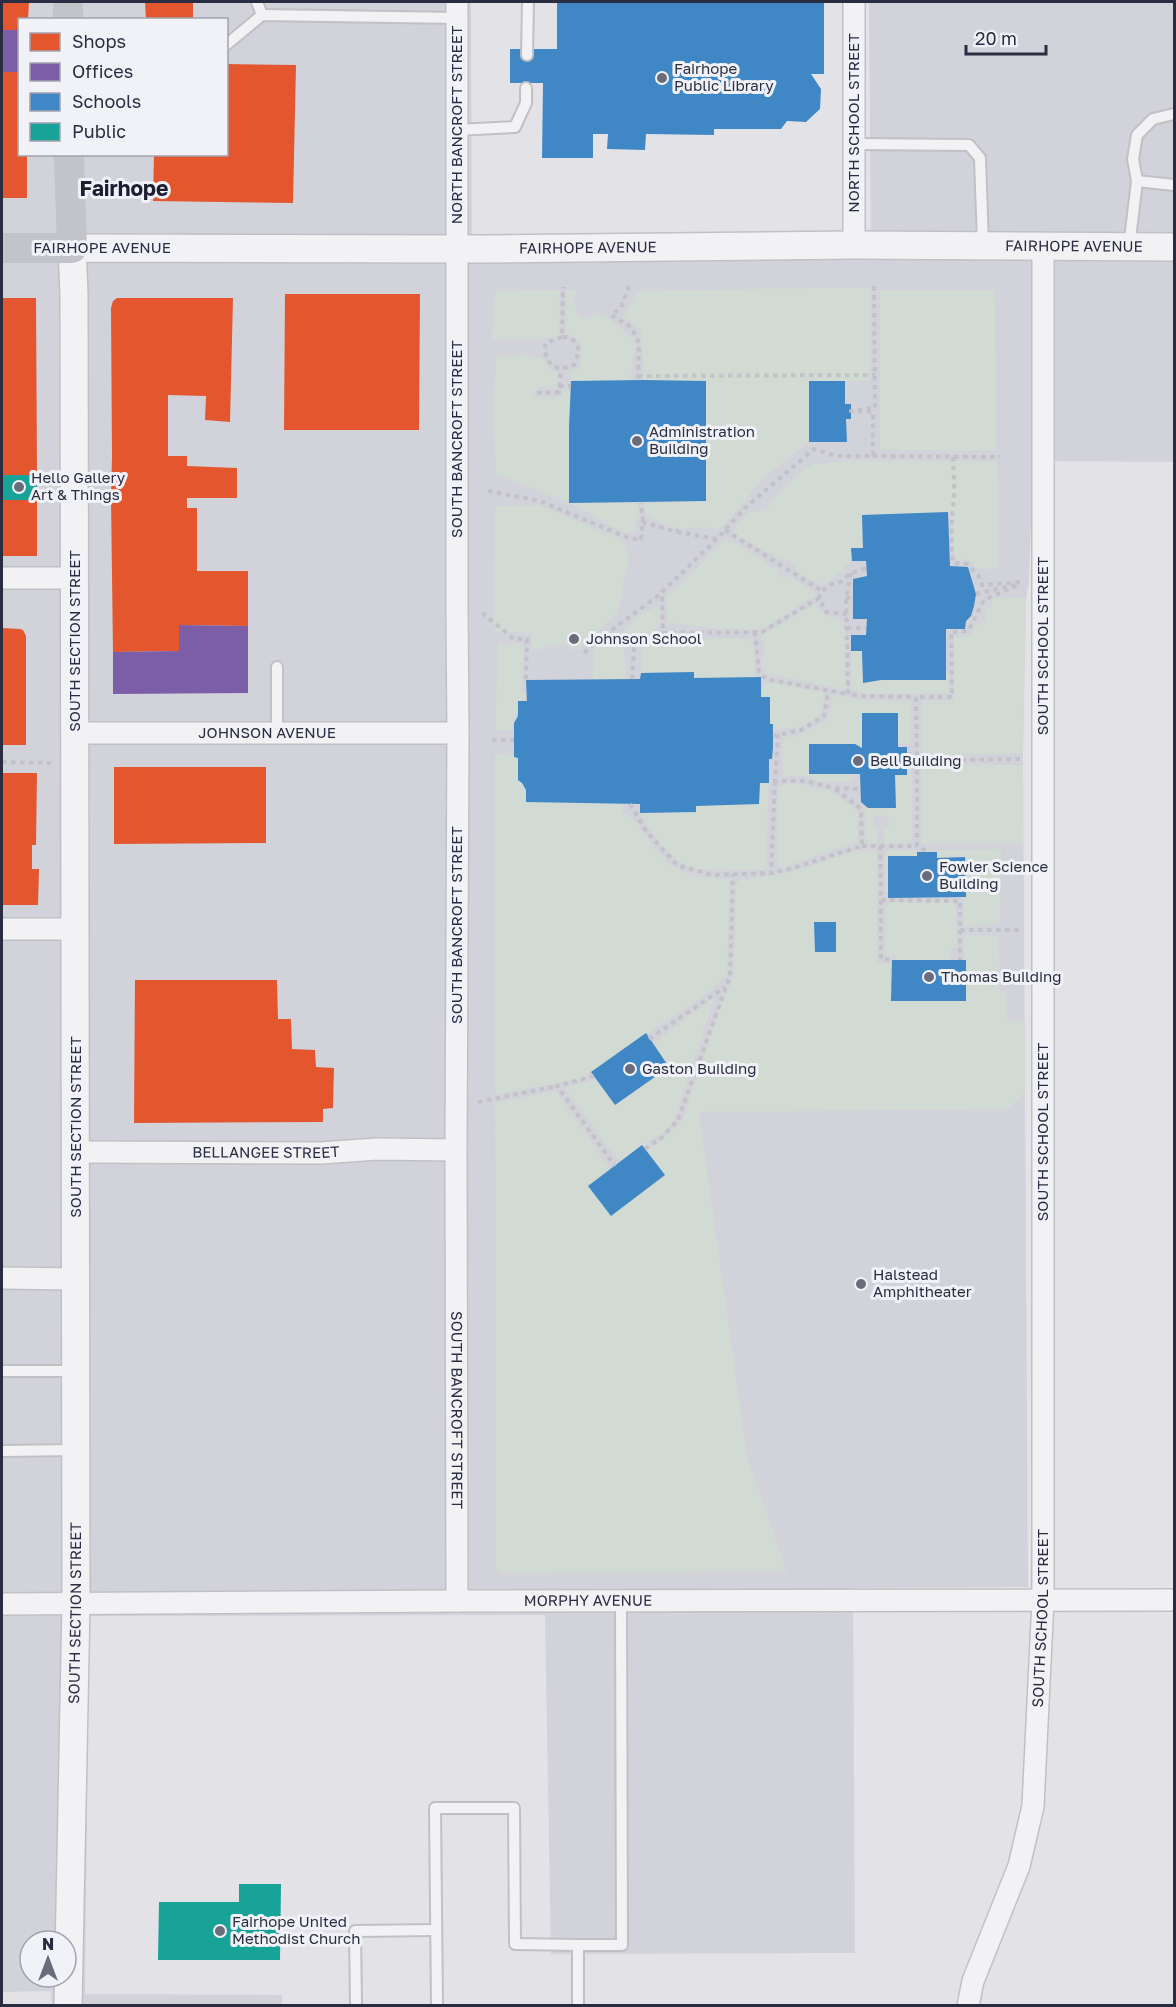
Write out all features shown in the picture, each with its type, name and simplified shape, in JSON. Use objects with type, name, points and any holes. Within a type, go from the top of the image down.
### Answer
[{"type":"main road","points":[[68,2],[68,18]]},
{"type":"main road","points":[[69,156],[72,248]]},
{"type":"main road","name":"FAIRHOPE AVENUE","points":[[2,248],[72,248]]},
{"type":"street","name":"NORTH SCHOOL STREET","points":[[854,2],[854,245]]},
{"type":"street","name":"NORTH BANCROFT STREET","points":[[457,10],[457,249]]},
{"type":"street","name":"FAIRHOPE AVENUE","points":[[72,248],[457,249],[854,245],[1174,248]]},
{"type":"street","name":"SOUTH SECTION STREET","points":[[68,2006],[76,1604],[76,929],[72,248]]},
{"type":"street","name":"SOUTH SCHOOL STREET","points":[[968,2006],[973,1981],[1019,1866],[1033,1806],[1043,1600],[1043,248]]},
{"type":"street","name":"SOUTH BANCROFT STREET","points":[[457,249],[457,1601]]},
{"type":"street","points":[[2,578],[74,578]]},
{"type":"street","name":"JOHNSON AVENUE","points":[[75,734],[458,733]]},
{"type":"street","points":[[2,929],[76,929]]},
{"type":"street","name":"BELLANGEE STREET","points":[[76,1152],[321,1153],[377,1149],[456,1150]]},
{"type":"street","points":[[2,1278],[75,1280]]},
{"type":"street","name":"MORPHY AVENUE","points":[[2,1604],[621,1600],[1174,1600]]},
{"type":"lane","points":[[257,2],[262,15]]},
{"type":"lane","points":[[527,55],[528,2]]},
{"type":"lane","points":[[228,43],[262,15],[457,10]]},
{"type":"lane","points":[[457,130],[515,127],[526,103],[526,88]]},
{"type":"lane","points":[[1129,248],[1137,181],[1133,159],[1137,135],[1153,119],[1174,114]]},
{"type":"lane","points":[[854,144],[969,145],[980,158],[984,247]]},
{"type":"lane","points":[[1137,181],[1174,185]]},
{"type":"lane","points":[[277,667],[277,733]]},
{"type":"lane","points":[[2,1371],[75,1371]]},
{"type":"lane","points":[[2,1451],[76,1450]]},
{"type":"lane","points":[[437,2006],[435,1808],[513,1808],[515,1944],[622,1945],[621,1600]]},
{"type":"lane","points":[[356,2006],[355,1931],[436,1930]]},
{"type":"lane","points":[[578,1945],[578,2006]]},
{"type":"path","points":[[562,337],[563,286]]},
{"type":"path","points":[[629,286],[621,308],[611,315],[631,327],[639,343],[638,378],[875,375]]},
{"type":"path","points":[[873,456],[873,412],[851,411],[875,408],[874,286]]},
{"type":"path","points":[[562,337],[570,338],[577,344],[579,355],[574,365],[561,369],[551,365],[543,351],[546,343],[562,337]]},
{"type":"path","points":[[537,393],[559,392],[561,369]]},
{"type":"path","points":[[560,386],[571,386]]},
{"type":"path","points":[[584,653],[662,592],[717,539],[745,508],[814,449],[836,456],[1000,457]]},
{"type":"path","points":[[953,457],[954,494],[951,514],[953,563],[967,564],[978,575],[982,585],[1029,581]]},
{"type":"path","points":[[488,491],[540,501],[626,537],[641,540],[640,503]]},
{"type":"path","points":[[642,522],[717,539]]},
{"type":"path","points":[[725,530],[822,591]]},
{"type":"path","points":[[632,679],[634,648],[663,633],[762,632],[819,598],[822,591],[832,584],[841,582],[851,573],[867,568]]},
{"type":"path","points":[[848,694],[846,598],[851,573]]},
{"type":"path","points":[[976,594],[1029,581]]},
{"type":"path","points":[[755,632],[759,672],[766,679],[863,696],[952,697],[951,632],[968,631],[984,600],[1029,581]]},
{"type":"path","points":[[662,592],[663,633]]},
{"type":"path","points":[[819,598],[826,612],[847,614]]},
{"type":"path","points":[[846,598],[853,598]]},
{"type":"path","points":[[482,613],[514,639],[527,639],[526,680]]},
{"type":"path","points":[[847,628],[866,628]]},
{"type":"path","points":[[598,640],[645,643]]},
{"type":"path","points":[[771,873],[776,735],[801,729],[824,716],[828,691]]},
{"type":"path","points":[[916,697],[917,846]]},
{"type":"path","points":[[492,741],[514,740]]},
{"type":"path","points":[[907,754],[917,754]]},
{"type":"path","points":[[917,761],[1023,759]]},
{"type":"path","points":[[2,762],[75,763]]},
{"type":"path","points":[[776,781],[806,781],[834,788],[861,789]]},
{"type":"path","points":[[834,788],[861,809],[862,846]]},
{"type":"path","points":[[630,804],[646,831],[677,865],[712,875],[771,873],[862,846],[917,846],[928,852]]},
{"type":"path","points":[[880,846],[881,959],[892,960]]},
{"type":"path","points":[[645,1149],[661,1138],[678,1120],[730,976],[733,874]]},
{"type":"path","points":[[881,900],[960,901],[960,960]]},
{"type":"path","points":[[960,930],[1024,930]]},
{"type":"path","points":[[650,1039],[726,987]]},
{"type":"path","points":[[473,1103],[594,1076]]},
{"type":"path","points":[[557,1086],[615,1166]]},
{"type":"shaded area","points":[[2,2],[471,2],[472,257],[871,257],[869,2],[1174,2],[1174,462],[1033,461],[1029,581],[1026,598],[1023,753],[1028,1587],[853,1588],[855,1953],[551,1954],[545,1615],[89,1616],[85,1994],[282,1995],[282,2005],[52,2006],[51,1991],[2,1992]]},
{"type":"shaded area","points":[[870,287],[869,381],[809,381],[809,442],[762,479],[719,530],[703,527],[678,529],[651,519],[645,513],[643,503],[706,501],[706,382],[643,380],[642,331],[623,316],[638,291]]},
{"type":"shaded area","points":[[560,290],[559,334],[545,339],[492,339],[495,291]]},
{"type":"shaded area","points":[[566,290],[580,290],[572,299],[581,318],[602,315],[619,326],[637,345],[631,380],[571,381],[569,372],[578,368],[582,352],[576,338],[566,333]]},
{"type":"shaded area","points":[[880,290],[995,290],[996,451],[880,450]]},
{"type":"shaded area","points":[[526,355],[544,359],[550,370],[558,373],[557,388],[538,387],[533,397],[562,397],[562,388],[571,391],[569,503],[496,474],[493,409],[496,356]]},
{"type":"shaded area","points":[[850,461],[997,461],[998,569],[977,569],[968,559],[959,560],[953,552],[952,512],[862,515],[863,548],[851,548],[851,558],[848,561],[850,564],[836,575],[836,579],[829,580],[822,585],[796,572],[796,566],[791,560],[782,560],[734,535],[733,530],[750,511],[757,512],[767,508],[780,492],[813,464]]},
{"type":"shaded area","points":[[569,503],[637,503],[640,514],[637,516],[636,532],[633,534],[618,530]]},
{"type":"shaded area","points":[[539,505],[623,540],[629,556],[618,612],[580,649],[569,649],[567,645],[548,645],[544,649],[531,649],[532,634],[494,631],[495,506]]},
{"type":"shaded area","points":[[723,541],[734,542],[777,569],[780,576],[792,577],[817,594],[763,629],[719,629],[667,623],[666,596],[678,587]]},
{"type":"shaded area","points":[[992,598],[1026,598],[1023,753],[922,756],[921,701],[954,701],[954,637],[969,636],[978,624],[985,622],[987,608],[992,607]]},
{"type":"shaded area","points":[[816,603],[825,614],[838,619],[846,632],[846,690],[768,674],[762,666],[764,647],[762,635]]},
{"type":"shaded area","points":[[661,604],[660,626],[640,640],[622,640],[621,637],[633,619]]},
{"type":"shaded area","points":[[660,639],[749,639],[754,646],[755,677],[694,678],[693,672],[641,673],[641,649]]},
{"type":"shaded area","points":[[498,643],[523,644],[524,648],[522,691],[525,693],[525,701],[518,701],[512,730],[495,730]]},
{"type":"shaded area","points":[[624,644],[626,679],[593,679],[593,645]]},
{"type":"shaded area","points":[[851,651],[862,651],[863,683],[881,680],[945,680],[946,673],[949,673],[949,693],[869,694],[851,690]]},
{"type":"shaded area","points":[[771,682],[825,693],[821,712],[806,724],[793,728],[773,729],[770,724],[770,697],[761,697],[763,688]]},
{"type":"shaded area","points":[[834,694],[865,701],[911,701],[911,743],[898,743],[862,713],[862,748],[855,744],[809,744],[809,774],[853,774],[851,782],[819,782],[806,776],[783,776],[782,741],[786,737],[796,736],[828,719]]},
{"type":"shaded area","points":[[514,752],[514,757],[518,758],[518,780],[526,792],[526,802],[622,804],[623,814],[634,820],[655,848],[672,865],[691,875],[730,879],[727,974],[717,985],[692,1004],[580,1079],[495,1094],[495,754],[512,755]]},
{"type":"shaded area","points":[[907,762],[912,762],[912,839],[910,843],[884,844],[884,830],[889,825],[886,816],[877,815],[872,824],[877,832],[877,843],[869,843],[866,840],[865,807],[896,808],[895,775],[907,775]]},
{"type":"shaded area","points":[[921,765],[1023,765],[1023,844],[922,844]]},
{"type":"shaded area","points":[[760,783],[769,783],[766,866],[763,870],[697,869],[687,865],[663,847],[640,813],[696,812],[696,806],[758,804]]},
{"type":"shaded area","points":[[783,784],[804,784],[817,789],[827,789],[855,809],[858,813],[858,841],[782,868],[778,865],[778,789]]},
{"type":"shaded area","points":[[888,849],[918,851],[917,856],[888,895],[885,891],[884,855]]},
{"type":"shaded area","points":[[1001,849],[1000,923],[964,926],[962,897],[966,897],[965,857],[937,858],[937,850]]},
{"type":"shaded area","points":[[853,851],[876,851],[877,963],[892,964],[891,1000],[966,1000],[964,935],[999,935],[1000,991],[1006,994],[1007,1021],[1025,1021],[1025,1093],[1008,1109],[699,1112],[747,1456],[787,1572],[499,1573],[496,1567],[495,1102],[556,1091],[610,1170],[611,1216],[665,1175],[646,1151],[682,1122],[722,1001],[734,976],[736,885],[740,879],[798,870]]},
{"type":"shaded area","points":[[890,902],[953,902],[956,908],[957,946],[950,950],[950,960],[895,960],[895,955],[885,955],[885,908]]},
{"type":"shaded area","points":[[715,996],[673,1123],[668,1129],[620,1162],[564,1087],[597,1080],[615,1105],[669,1067],[653,1044]]},
{"type":"building: Shops","points":[[2,2],[29,2],[28,18],[18,18],[18,30],[2,30]]},
{"type":"building: Shops","points":[[145,2],[193,2],[193,18],[146,18]]},
{"type":"building: Shops","points":[[228,64],[296,65],[293,203],[153,201],[154,156],[228,156]]},
{"type":"building: Shops","points":[[2,72],[18,72],[18,156],[27,156],[27,198],[2,198]]},
{"type":"building: Shops","points":[[285,294],[420,294],[419,430],[284,430]]},
{"type":"building: Shops","points":[[2,298],[36,298],[37,475],[2,475]]},
{"type":"building: Shops","points":[[117,298],[233,298],[230,422],[205,420],[206,396],[168,395],[168,456],[187,456],[187,466],[237,468],[237,498],[187,498],[187,508],[197,508],[197,571],[248,571],[248,626],[179,625],[179,651],[113,652],[111,308],[113,301]]},
{"type":"building: Shops","points":[[2,500],[37,500],[37,556],[2,556]]},
{"type":"building: Shops","points":[[2,628],[23,630],[26,636],[26,745],[2,745]]},
{"type":"building: Shops","points":[[114,767],[266,767],[266,843],[114,844]]},
{"type":"building: Shops","points":[[2,773],[37,773],[36,845],[32,845],[32,869],[39,869],[38,905],[2,905]]},
{"type":"building: Shops","points":[[135,980],[277,980],[278,1019],[291,1019],[292,1049],[315,1050],[316,1067],[334,1068],[333,1108],[323,1109],[323,1122],[134,1123]]},
{"type":"building: Offices","points":[[2,30],[18,30],[18,72],[2,72]]},
{"type":"building: Offices","points":[[179,625],[248,626],[248,693],[113,694],[113,652],[179,651]]},
{"type":"building: Schools","name":"Fairhope Public Library","points":[[557,2],[824,2],[824,74],[811,74],[821,89],[820,109],[806,122],[787,121],[781,129],[714,129],[714,135],[646,134],[645,150],[607,149],[608,134],[593,134],[593,158],[542,158],[543,83],[510,83],[510,49],[557,49]]},
{"type":"building: Schools","name":"Administration Building","points":[[571,381],[706,381],[706,501],[569,503]]},
{"type":"building: Schools","points":[[809,381],[845,381],[845,404],[851,404],[851,419],[846,419],[847,442],[809,442]]},
{"type":"building: Schools","points":[[948,512],[950,566],[968,567],[976,594],[971,616],[966,621],[965,629],[946,629],[946,680],[881,680],[863,683],[862,651],[851,651],[851,635],[866,635],[867,619],[853,619],[853,579],[867,576],[866,561],[852,561],[851,548],[863,548],[862,515]]},
{"type":"building: Schools","points":[[694,672],[694,678],[761,677],[761,697],[770,697],[773,748],[772,759],[769,759],[769,783],[760,783],[759,804],[696,806],[696,812],[640,813],[640,804],[526,802],[526,790],[518,780],[518,758],[514,757],[514,723],[518,716],[518,701],[527,701],[526,680],[640,679],[641,673]]},
{"type":"building: Schools","name":"Bell Building","points":[[862,713],[898,713],[898,747],[907,747],[907,775],[895,775],[896,808],[868,808],[861,802],[860,774],[809,774],[809,744],[855,744],[862,748]]},
{"type":"building: Schools","name":"Fowler Science Building","points":[[917,852],[937,852],[937,858],[965,857],[966,897],[888,898],[888,856],[917,856]]},
{"type":"building: Schools","points":[[814,922],[836,922],[836,952],[815,952]]},
{"type":"building: Schools","name":"Thomas Building","points":[[892,960],[966,960],[966,1001],[891,1001]]},
{"type":"building: Schools","name":"Gaston Building","points":[[646,1033],[669,1067],[615,1105],[591,1072]]},
{"type":"building: Schools","points":[[642,1145],[665,1175],[611,1216],[588,1186]]},
{"type":"building: Public","name":"Hello Gallery Art & Things","points":[[2,475],[37,475],[37,500],[2,500]]},
{"type":"building: Public","name":"Fairhope United Methodist Church","points":[[239,1884],[281,1884],[280,1960],[158,1960],[159,1902],[239,1902]]},
{"type":"place","name":"Fairhope Public Library","points":[[662,78]]},
{"type":"place","name":"Administration Building","points":[[637,441]]},
{"type":"place","name":"Hello Gallery Art & Things","points":[[19,487]]},
{"type":"place","name":"Johnson School","points":[[574,639]]},
{"type":"place","name":"Bell Building","points":[[858,761]]},
{"type":"place","name":"Fowler Science Building","points":[[927,876]]},
{"type":"place","name":"Thomas Building","points":[[929,977]]},
{"type":"place","name":"Gaston Building","points":[[630,1069]]},
{"type":"place","name":"Halstead Amphitheater","points":[[861,1284]]},
{"type":"place","name":"Fairhope United Methodist Church","points":[[220,1931]]},
{"type":"district","name":"Fairhope","points":[[124,189]]}]
